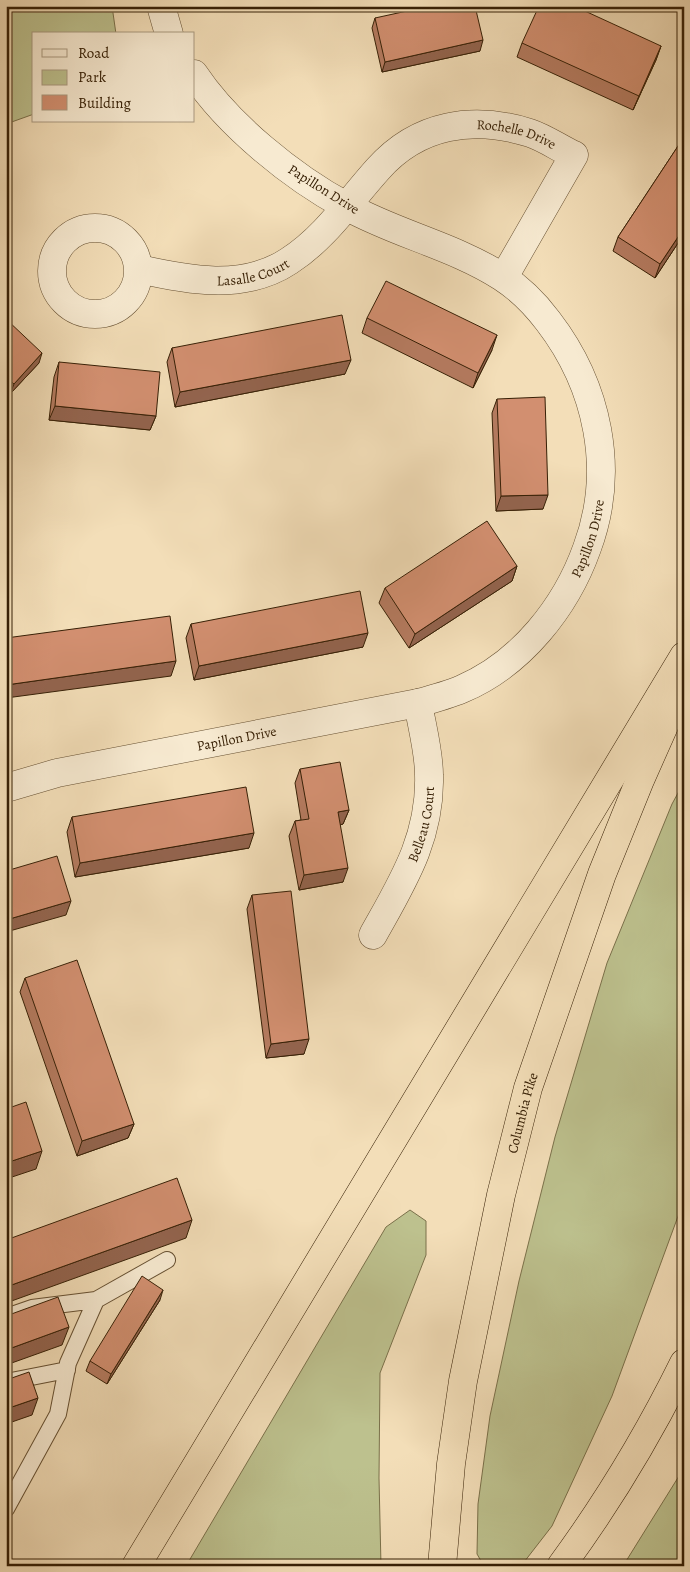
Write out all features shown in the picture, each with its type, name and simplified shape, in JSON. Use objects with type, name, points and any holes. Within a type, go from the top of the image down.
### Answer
[{"type":"highway","points":[[136,1566],[684,656]]},
{"type":"highway","name":"Columbia Pike","points":[[442,1566],[451,1464],[462,1381],[501,1196],[528,1088],[602,874],[640,780],[684,681]]},
{"type":"highway","points":[[562,1566],[584,1536],[634,1458],[684,1363]]},
{"type":"street","points":[[161,6],[168,32]]},
{"type":"street","name":"Papillon Drive","points":[[6,788],[57,773],[418,704],[463,689],[502,666],[532,639],[557,608],[581,565],[595,527],[602,457],[596,419],[584,381],[564,342],[538,308],[504,278],[470,260],[346,206],[295,173],[229,116],[195,75]]},
{"type":"street","name":"Rochelle Drive","points":[[346,206],[379,167],[407,142],[445,126],[491,126],[530,133],[574,155],[504,278]]},
{"type":"street","name":"Lasalle Court","points":[[139,268],[181,278],[229,281],[260,274],[295,257],[315,241],[346,206]]},
{"type":"street","name":"Belleau Court","points":[[373,935],[413,862],[426,820],[429,775],[418,704]]},
{"type":"lane","points":[[6,1318],[32,1308],[96,1300],[167,1260]]},
{"type":"lane","points":[[6,1509],[58,1414],[67,1370],[96,1300]]},
{"type":"lane","points":[[6,1382],[67,1370]]},
{"type":"green space","points":[[6,6],[112,6],[116,32],[32,32],[32,115],[6,124]]},
{"type":"green space","points":[[684,782],[684,1200],[612,1396],[552,1526],[521,1566],[484,1566],[477,1554],[478,1504],[490,1416],[519,1281],[555,1137],[607,963],[672,804]]},
{"type":"green space","points":[[410,1210],[426,1221],[426,1255],[380,1373],[379,1478],[381,1566],[186,1566],[386,1227]]},
{"type":"green space","points":[[684,1468],[684,1566],[623,1566]]},
{"type":"building","points":[[430,6],[475,6],[483,40],[385,62],[375,18]]},
{"type":"building","points":[[539,6],[574,6],[661,46],[639,96],[522,43]]},
{"type":"building","points":[[684,137],[684,228],[660,264],[618,237]]},
{"type":"building","points":[[386,281],[497,335],[478,373],[367,318]]},
{"type":"building","points":[[342,315],[351,360],[180,392],[172,348]]},
{"type":"building","points":[[6,319],[42,353],[14,384],[6,377]]},
{"type":"building","points":[[59,362],[160,372],[156,416],[55,406]]},
{"type":"building","points":[[545,397],[548,495],[501,496],[497,399]]},
{"type":"building","points":[[487,521],[517,566],[415,634],[385,588]]},
{"type":"building","points":[[360,591],[368,633],[199,666],[191,624]]},
{"type":"building","points":[[170,616],[176,661],[6,685],[6,638]]},
{"type":"building","points":[[340,762],[349,810],[338,812],[348,868],[304,875],[295,821],[309,819],[300,769]]},
{"type":"building","points":[[246,787],[254,833],[80,863],[72,817]]},
{"type":"building","points":[[57,856],[71,901],[6,920],[6,871]]},
{"type":"building","points":[[291,891],[309,1039],[271,1044],[252,895]]},
{"type":"building","points":[[77,960],[134,1124],[82,1141],[25,978]]},
{"type":"building","points":[[26,1102],[42,1151],[6,1163],[6,1109]]},
{"type":"building","points":[[177,1178],[192,1220],[6,1287],[6,1240]]},
{"type":"building","points":[[142,1276],[163,1290],[111,1374],[90,1361]]},
{"type":"building","points":[[58,1297],[69,1327],[6,1350],[6,1316]]},
{"type":"building","points":[[29,1372],[38,1398],[6,1409],[6,1380]]}]
